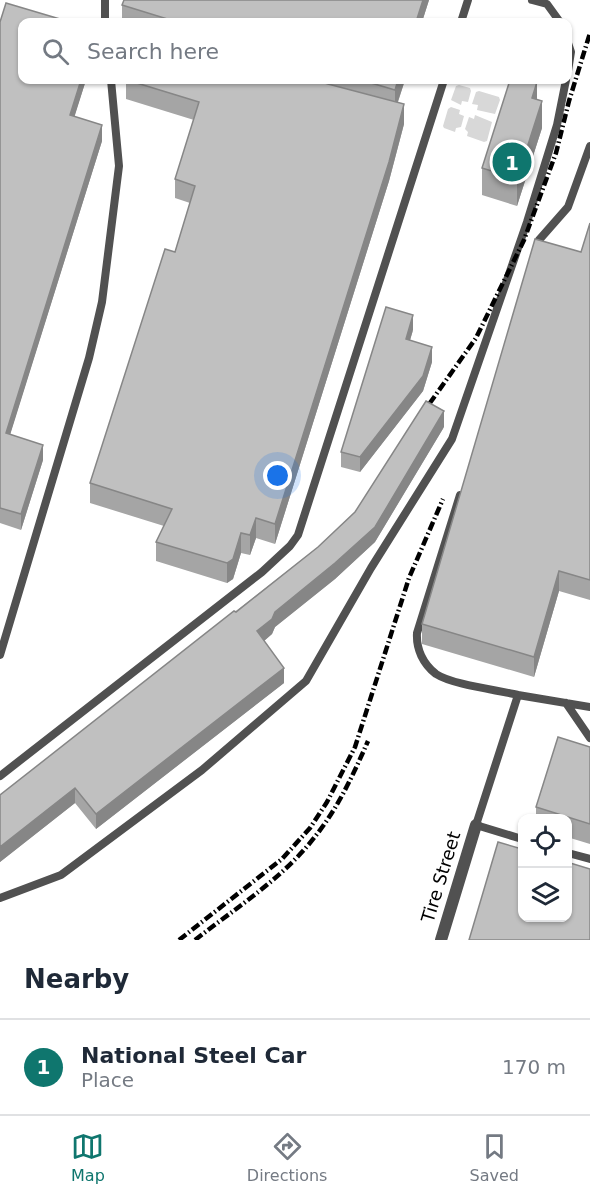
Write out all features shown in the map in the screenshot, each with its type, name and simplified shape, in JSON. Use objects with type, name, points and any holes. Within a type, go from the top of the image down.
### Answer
[{"type":"street","name":"Tire Street","points":[[441,940],[476,825]]},
{"type":"lane","points":[[105,0],[105,18]]},
{"type":"lane","points":[[462,18],[468,0]]},
{"type":"lane","points":[[532,0],[547,4],[557,18]]},
{"type":"lane","points":[[0,655],[89,358],[102,302],[119,166],[111,84]]},
{"type":"lane","points":[[0,776],[262,572],[290,546],[298,535],[443,84]]},
{"type":"lane","points":[[0,898],[61,874],[202,770],[306,681],[371,568],[452,439],[527,222],[557,125],[565,84]]},
{"type":"lane","points":[[536,251],[540,240],[568,207],[590,146]]},
{"type":"lane","points":[[462,488],[417,633],[416,646],[425,662],[437,674],[460,682],[590,708]]},
{"type":"lane","points":[[518,695],[476,825],[518,838]]},
{"type":"lane","points":[[566,703],[590,738]]},
{"type":"lane","points":[[572,854],[590,859]]},
{"type":"shaded area","points":[[456,86],[470,88],[471,91],[468,102],[462,101],[461,105],[451,100]]},
{"type":"shaded area","points":[[476,92],[499,97],[495,114],[477,110],[478,105],[472,104]]},
{"type":"shaded area","points":[[451,107],[460,110],[459,114],[464,116],[461,127],[456,128],[455,132],[443,126],[448,109]]},
{"type":"shaded area","points":[[475,115],[492,122],[487,141],[467,136],[468,132],[465,129],[469,117],[474,119]]},
{"type":"building","points":[[124,0],[423,0],[417,18],[164,18],[122,5]]},
{"type":"building","points":[[6,3],[57,18],[18,18],[18,84],[80,84],[70,115],[102,125],[6,433],[43,445],[21,514],[0,508],[0,22]]},
{"type":"building","points":[[140,84],[328,84],[404,104],[389,162],[275,524],[256,518],[250,535],[241,533],[233,559],[227,563],[156,542],[172,509],[90,483],[165,249],[175,252],[195,186],[175,179],[199,102]]},
{"type":"building","points":[[375,84],[397,84],[395,90]]},
{"type":"building","points":[[509,84],[536,84],[532,98],[542,101],[517,179],[482,168]]},
{"type":"building","points":[[590,223],[590,580],[559,571],[534,657],[422,624],[535,239],[581,252]]},
{"type":"building","points":[[386,307],[413,315],[406,339],[432,347],[423,376],[360,457],[341,452]]},
{"type":"building","points":[[426,401],[444,411],[375,527],[275,612],[272,619],[257,631],[284,668],[96,814],[75,788],[0,847],[0,795],[318,547],[355,512]]},
{"type":"building","points":[[558,737],[590,747],[590,824],[572,818],[572,814],[558,814],[536,807]]},
{"type":"building","points":[[498,842],[518,848],[518,922],[572,922],[572,864],[590,869],[590,940],[469,940]]},
{"type":"railway","points":[[420,417],[476,338],[524,240],[556,153],[590,33]]},
{"type":"railway","points":[[179,940],[282,859],[310,828],[327,802],[355,747],[409,578],[443,499]]},
{"type":"railway","points":[[195,940],[260,891],[304,850],[339,801],[368,741]]},
{"type":"place","name":"National Steel Car","points":[[512,162]]}]
